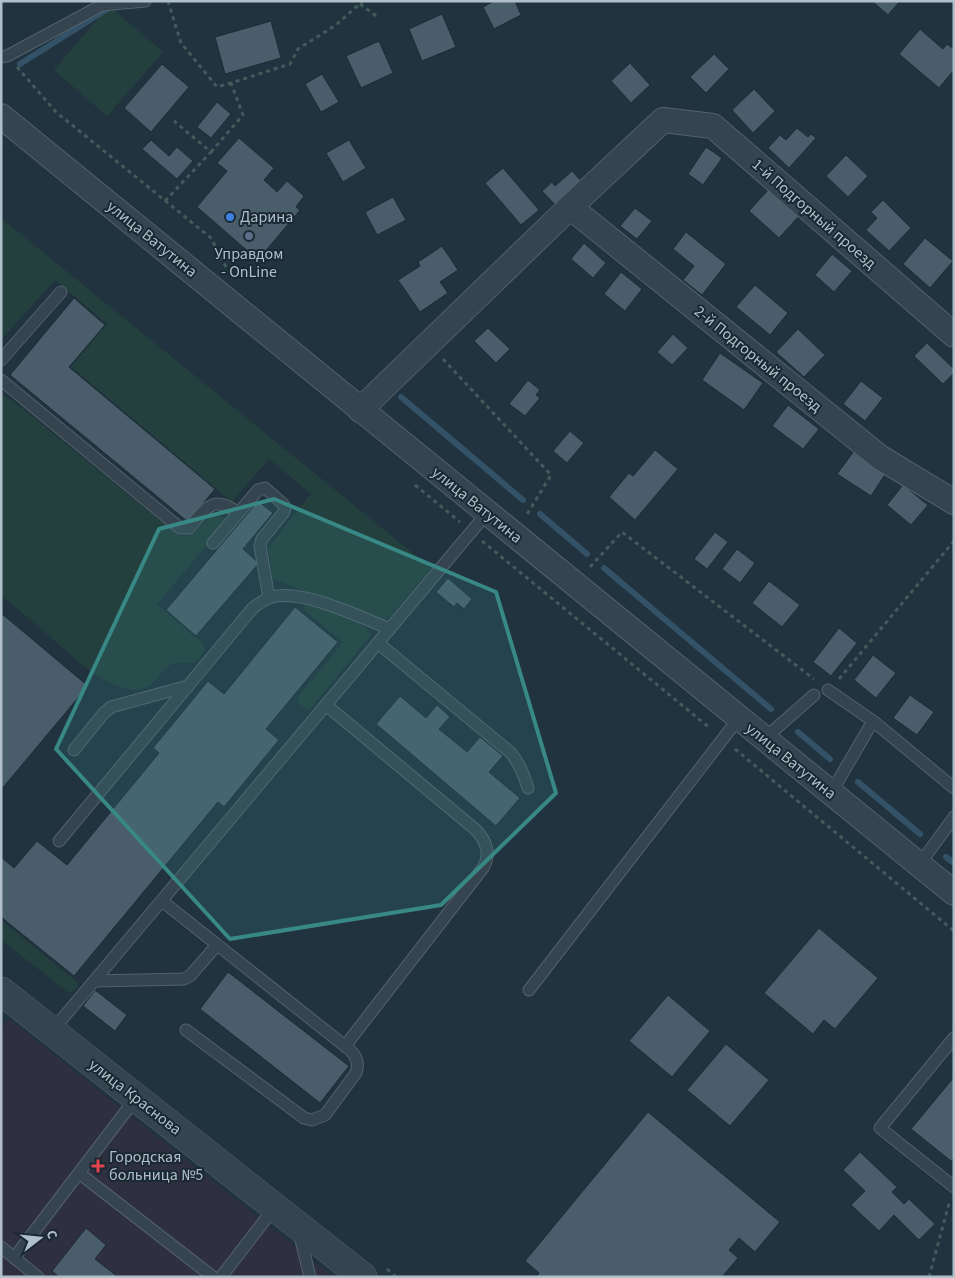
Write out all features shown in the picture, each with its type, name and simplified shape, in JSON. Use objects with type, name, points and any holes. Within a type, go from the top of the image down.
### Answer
[{"type":"street","name":"улица Ватутина","points":[[1,116],[954,893]]},
{"type":"street","name":"1-й Подгорный проезд","points":[[570,208],[664,120],[713,126],[954,335]]},
{"type":"street","points":[[360,410],[570,208]]},
{"type":"street","name":"2-й Подгорный проезд","points":[[570,208],[882,458],[954,502]]},
{"type":"street","name":"улица Краснова","points":[[1,991],[363,1277]]},
{"type":"lane","points":[[4,57],[102,5],[145,1]]},
{"type":"lane","points":[[1,360],[61,292]]},
{"type":"lane","points":[[1,380],[180,528],[189,528],[213,504],[226,504],[238,513]]},
{"type":"lane","points":[[213,543],[258,490],[265,488],[284,504],[286,508],[260,542],[269,598]]},
{"type":"lane","points":[[52,1031],[487,514]]},
{"type":"lane","points":[[59,841],[252,609],[269,598],[295,596],[310,599],[390,629]]},
{"type":"lane","points":[[378,643],[511,753],[524,774],[528,788]]},
{"type":"lane","points":[[74,750],[103,714],[111,708],[188,686]]},
{"type":"lane","points":[[828,690],[873,721],[954,788]]},
{"type":"lane","points":[[764,739],[814,695]]},
{"type":"lane","points":[[326,705],[476,830],[483,838],[487,848],[488,859],[345,1046]]},
{"type":"lane","points":[[529,990],[739,718]]},
{"type":"lane","points":[[831,793],[873,721]]},
{"type":"lane","points":[[919,865],[954,817]]},
{"type":"lane","points":[[162,901],[345,1046],[357,1057],[358,1066],[356,1073],[325,1114],[312,1120],[304,1118],[186,1030]]},
{"type":"lane","points":[[95,981],[184,979],[190,976],[217,944]]},
{"type":"lane","points":[[952,1192],[880,1128],[954,1038]]},
{"type":"lane","points":[[14,1258],[137,1098]]},
{"type":"lane","points":[[79,1173],[213,1277]]},
{"type":"lane","points":[[221,1277],[276,1207]]},
{"type":"lane","points":[[298,1225],[310,1277]]},
{"type":"lane","points":[[1,1247],[38,1277]]},
{"type":"path","points":[[168,1],[181,43],[217,87],[290,64],[298,48],[336,25],[362,2],[379,18]]},
{"type":"path","points":[[4,57],[56,112],[211,238],[228,273]]},
{"type":"path","points":[[165,200],[211,152],[242,115],[231,83]]},
{"type":"path","points":[[174,121],[211,152]]},
{"type":"path","points":[[429,344],[551,475],[514,536]]},
{"type":"path","points":[[574,584],[622,532],[828,690],[954,541]]},
{"type":"path","points":[[929,1277],[952,1192]]},
{"type":"highlighted area","points":[[274,499],[496,592],[556,793],[441,905],[230,939],[56,749],[159,529]]},
{"type":"shaded area","name":"Городская больница №5","points":[[8,1018],[333,1277],[1,1277],[1,1029]]},
{"type":"green space","points":[[109,6],[163,52],[107,116],[54,70]]},
{"type":"green space","points":[[1,218],[431,568],[389,618],[383,622],[273,579],[268,548],[311,494],[269,459],[232,502],[71,367],[107,324],[55,280],[1,340]]},
{"type":"green space","points":[[1,394],[13,401],[177,534],[185,536],[192,534],[207,519],[213,516],[220,516],[228,520],[157,604],[202,643],[205,650],[195,661],[170,665],[146,688],[135,690],[116,686],[87,668],[1,595]]},
{"type":"green space","points":[[311,604],[354,620],[368,630],[371,635],[311,708],[307,710],[297,702],[298,697],[343,642],[304,610],[305,605]]},
{"type":"green space","points":[[1,920],[77,982],[78,987],[73,992],[68,992],[1,940]]},
{"type":"building","points":[[494,1],[515,1],[521,15],[494,29],[483,7]]},
{"type":"building","points":[[872,1],[900,1],[888,15]]},
{"type":"building","points":[[442,14],[456,47],[422,61],[409,29]]},
{"type":"building","points":[[271,21],[281,58],[225,74],[215,37]]},
{"type":"building","points":[[920,29],[943,49],[947,44],[954,49],[954,70],[939,88],[899,54]]},
{"type":"building","points":[[379,41],[393,73],[361,88],[346,56]]},
{"type":"building","points":[[714,54],[729,69],[706,93],[690,77]]},
{"type":"building","points":[[630,63],[650,85],[631,103],[611,81]]},
{"type":"building","points":[[162,64],[189,87],[151,132],[124,108]]},
{"type":"building","points":[[322,74],[339,102],[321,112],[305,84]]},
{"type":"building","points":[[754,89],[775,111],[753,133],[732,110]]},
{"type":"building","points":[[217,102],[231,114],[211,138],[197,127]]},
{"type":"building","points":[[797,128],[808,137],[811,134],[816,138],[789,168],[768,148],[780,135],[786,140]]},
{"type":"building","points":[[239,138],[274,168],[264,180],[277,192],[287,181],[304,196],[296,207],[300,210],[258,260],[197,207],[227,171],[217,163]]},
{"type":"building","points":[[151,140],[169,156],[177,147],[193,161],[177,179],[142,149]]},
{"type":"building","points":[[349,140],[366,168],[343,182],[326,153]]},
{"type":"building","points":[[706,147],[722,158],[703,185],[688,174]]},
{"type":"building","points":[[846,155],[868,176],[848,197],[826,176]]},
{"type":"building","points":[[503,168],[539,210],[521,225],[485,183]]},
{"type":"building","points":[[572,171],[585,185],[559,209],[542,191],[552,182],[555,186]]},
{"type":"building","points":[[770,188],[800,215],[779,238],[749,211]]},
{"type":"building","points":[[393,197],[406,220],[377,235],[365,212]]},
{"type":"building","points":[[883,200],[911,228],[889,251],[866,230],[877,218],[871,212]]},
{"type":"building","points":[[635,208],[652,221],[637,239],[620,226]]},
{"type":"building","points":[[686,232],[726,264],[702,295],[683,280],[694,266],[673,249]]},
{"type":"building","points":[[925,238],[953,261],[930,288],[903,264]]},
{"type":"building","points":[[584,243],[606,263],[593,278],[571,259]]},
{"type":"building","points":[[442,246],[458,270],[440,282],[448,293],[420,312],[398,280],[420,266],[418,262]]},
{"type":"building","points":[[832,254],[852,271],[834,292],[815,275]]},
{"type":"building","points":[[621,272],[642,289],[625,311],[604,294]]},
{"type":"building","points":[[755,285],[788,313],[770,335],[736,307]]},
{"type":"building","points":[[74,298],[105,325],[69,367],[215,489],[188,522],[10,375]]},
{"type":"building","points":[[488,328],[510,349],[496,363],[474,341]]},
{"type":"building","points":[[798,329],[825,355],[804,377],[776,352]]},
{"type":"building","points":[[673,334],[688,348],[672,365],[657,352]]},
{"type":"building","points":[[927,343],[954,369],[954,373],[943,384],[914,356]]},
{"type":"building","points":[[720,353],[763,383],[744,410],[702,380]]},
{"type":"building","points":[[528,380],[540,390],[536,395],[540,398],[525,416],[509,404]]},
{"type":"building","points":[[861,381],[883,398],[865,421],[843,404]]},
{"type":"building","points":[[788,405],[819,429],[803,449],[772,426]]},
{"type":"building","points":[[570,431],[584,443],[567,463],[553,451]]},
{"type":"building","points":[[655,450],[678,469],[635,520],[609,497],[629,473],[633,476]]},
{"type":"building","points":[[854,451],[886,473],[871,496],[837,474]]},
{"type":"building","points":[[903,485],[928,505],[911,525],[887,505]]},
{"type":"building","points":[[258,501],[273,513],[243,549],[259,563],[196,636],[166,610]]},
{"type":"building","points":[[715,532],[728,542],[707,569],[694,559]]},
{"type":"building","points":[[737,549],[755,563],[740,583],[722,569]]},
{"type":"building","points":[[448,578],[472,599],[464,609],[457,603],[454,607],[436,592]]},
{"type":"building","points":[[769,581],[800,605],[782,627],[752,603]]},
{"type":"building","points":[[295,607],[338,642],[266,729],[279,740],[224,807],[218,802],[74,976],[1,917],[1,857],[14,868],[37,841],[67,865],[159,753],[153,748],[208,681],[224,694]]},
{"type":"building","points":[[1,613],[88,686],[1,790]]},
{"type":"building","points":[[839,628],[857,643],[831,676],[813,662]]},
{"type":"building","points":[[873,655],[896,673],[876,698],[854,680]]},
{"type":"building","points":[[910,695],[934,712],[917,735],[893,718]]},
{"type":"building","points":[[400,696],[426,718],[437,705],[450,717],[439,729],[467,752],[480,737],[503,756],[489,772],[520,798],[496,826],[376,724]]},
{"type":"building","points":[[819,928],[878,978],[835,1029],[824,1020],[813,1034],[764,993]]},
{"type":"building","points":[[228,972],[349,1066],[320,1103],[200,1009]]},
{"type":"building","points":[[95,990],[127,1015],[115,1031],[83,1006]]},
{"type":"building","points":[[668,995],[710,1031],[672,1077],[629,1041]]},
{"type":"building","points":[[726,1044],[769,1080],[730,1126],[687,1090]]},
{"type":"building","points":[[954,1077],[954,1158],[951,1161],[911,1129]]},
{"type":"building","points":[[648,1112],[780,1222],[755,1252],[739,1238],[729,1250],[738,1258],[722,1277],[536,1277],[539,1273],[525,1261]]},
{"type":"building","points":[[860,1152],[897,1187],[892,1192],[904,1204],[909,1199],[935,1224],[919,1240],[894,1215],[879,1231],[851,1205],[865,1191],[843,1170]]},
{"type":"building","points":[[86,1228],[106,1245],[95,1259],[118,1277],[59,1277],[52,1271]]},
{"type":"waterway","points":[[20,64],[112,6]]},
{"type":"waterway","points":[[401,397],[523,500]]},
{"type":"waterway","points":[[540,514],[587,554]]},
{"type":"waterway","points":[[604,568],[771,709]]},
{"type":"waterway","points":[[798,732],[830,759]]},
{"type":"waterway","points":[[858,782],[920,834]]},
{"type":"waterway","points":[[946,857],[954,863]]},
{"type":"place","name":"Дарина","points":[[230,217]]},
{"type":"place","name":"Управдом - OnLine","points":[[249,236]]},
{"type":"place","name":"Городская больница №5","points":[[98,1166]]}]
